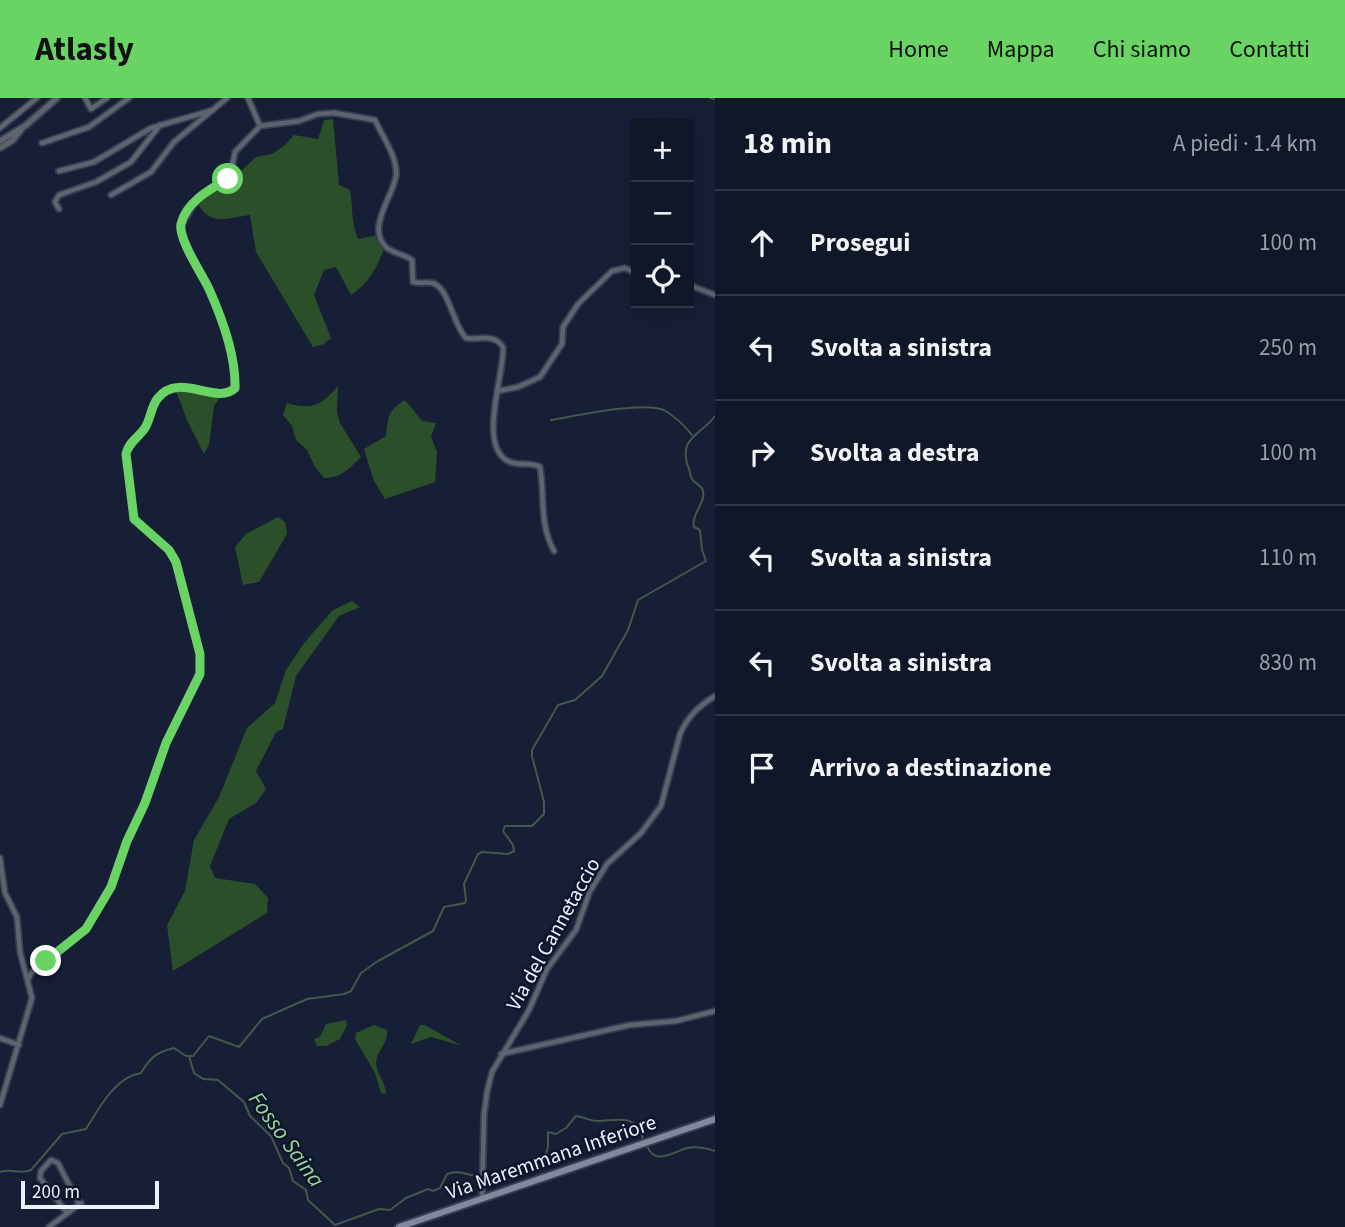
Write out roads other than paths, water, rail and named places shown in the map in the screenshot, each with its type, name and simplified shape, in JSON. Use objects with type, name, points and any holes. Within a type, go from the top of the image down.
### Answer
[{"type":"main road","name":"Via Maremmana Inferiore","points":[[399,1227],[715,1119]]},
{"type":"street","points":[[0,128],[37,98]]},
{"type":"street","points":[[0,148],[13,140],[57,98]]},
{"type":"street","points":[[85,98],[91,109],[107,98]]},
{"type":"street","points":[[42,143],[89,127],[129,98]]},
{"type":"street","points":[[111,195],[151,173],[174,142],[227,98]]},
{"type":"street","points":[[248,98],[260,126]]},
{"type":"street","points":[[59,171],[94,162],[144,131],[213,110]]},
{"type":"street","points":[[28,980],[31,973],[86,929],[102,903],[145,803],[166,743],[200,674],[200,654],[176,562],[169,550],[133,517],[126,452],[145,428],[156,399],[166,391],[184,387],[230,393],[235,388],[228,341],[181,225],[198,198],[230,177],[235,152],[260,126],[335,113],[375,120],[390,150],[396,174],[381,216],[381,239],[389,249],[412,260],[413,282],[434,284],[440,288],[460,333],[466,338],[489,337],[501,343],[503,351],[493,409],[495,439],[503,457],[508,461],[532,463],[540,467],[544,486],[542,503],[546,537],[554,551]]},
{"type":"street","points":[[59,209],[55,202],[59,195],[96,182],[131,162],[161,125]]},
{"type":"street","points":[[0,141],[24,127]]},
{"type":"street","points":[[498,391],[518,387],[540,377],[562,344],[563,327],[578,304],[612,271],[625,268],[631,271]]},
{"type":"street","points":[[694,287],[715,295]]},
{"type":"street","name":"Via del Cannetaccio","points":[[482,1199],[486,1092],[492,1072],[529,1010],[547,969],[576,930],[590,891],[607,864],[641,833],[661,806],[684,724],[693,711],[715,696]]},
{"type":"street","points":[[0,858],[4,888],[16,915],[19,952],[32,1002],[0,1105]]},
{"type":"street","points":[[502,1054],[630,1025],[676,1021],[715,1011]]},
{"type":"street","points":[[0,1038],[19,1045]]},
{"type":"street","points":[[0,1083],[9,1079]]},
{"type":"street","points":[[49,1227],[80,1203],[58,1163],[51,1160],[41,1171],[40,1177],[67,1213]]},
{"type":"waterway","points":[[710,98],[715,99]]},
{"type":"waterway","points":[[551,420],[609,410],[654,408],[672,415],[692,435]]},
{"type":"waterway","name":"Fosso Saina","points":[[0,1172],[31,1170],[62,1134],[86,1129],[116,1087],[123,1080],[141,1073],[151,1060],[163,1051],[174,1048],[186,1056],[193,1056],[209,1036],[239,1047],[262,1019],[307,999],[351,991],[361,973],[433,931],[444,907],[465,903],[464,884],[478,854],[508,854],[514,851],[503,831],[505,826],[532,826],[544,814],[544,802],[532,750],[558,705],[575,700],[602,676],[628,630],[638,600],[706,561],[700,530],[694,527],[703,491],[691,478],[686,451],[692,439],[715,416]]},
{"type":"waterway","name":"Fosso Saina","points":[[189,1056],[194,1073],[203,1079],[218,1080],[244,1102],[250,1116],[271,1136],[283,1163],[289,1168],[293,1181],[306,1190],[308,1200],[335,1225],[379,1209],[390,1210],[406,1198],[428,1189],[433,1191],[440,1188],[447,1174],[456,1172],[480,1176],[503,1175],[542,1167],[548,1147],[548,1132],[556,1134],[566,1128],[576,1116],[595,1121],[632,1122],[644,1141]]},
{"type":"waterway","name":"Fosso Saina","points":[[647,1146],[650,1152],[659,1156],[690,1147],[715,1151]]}]
